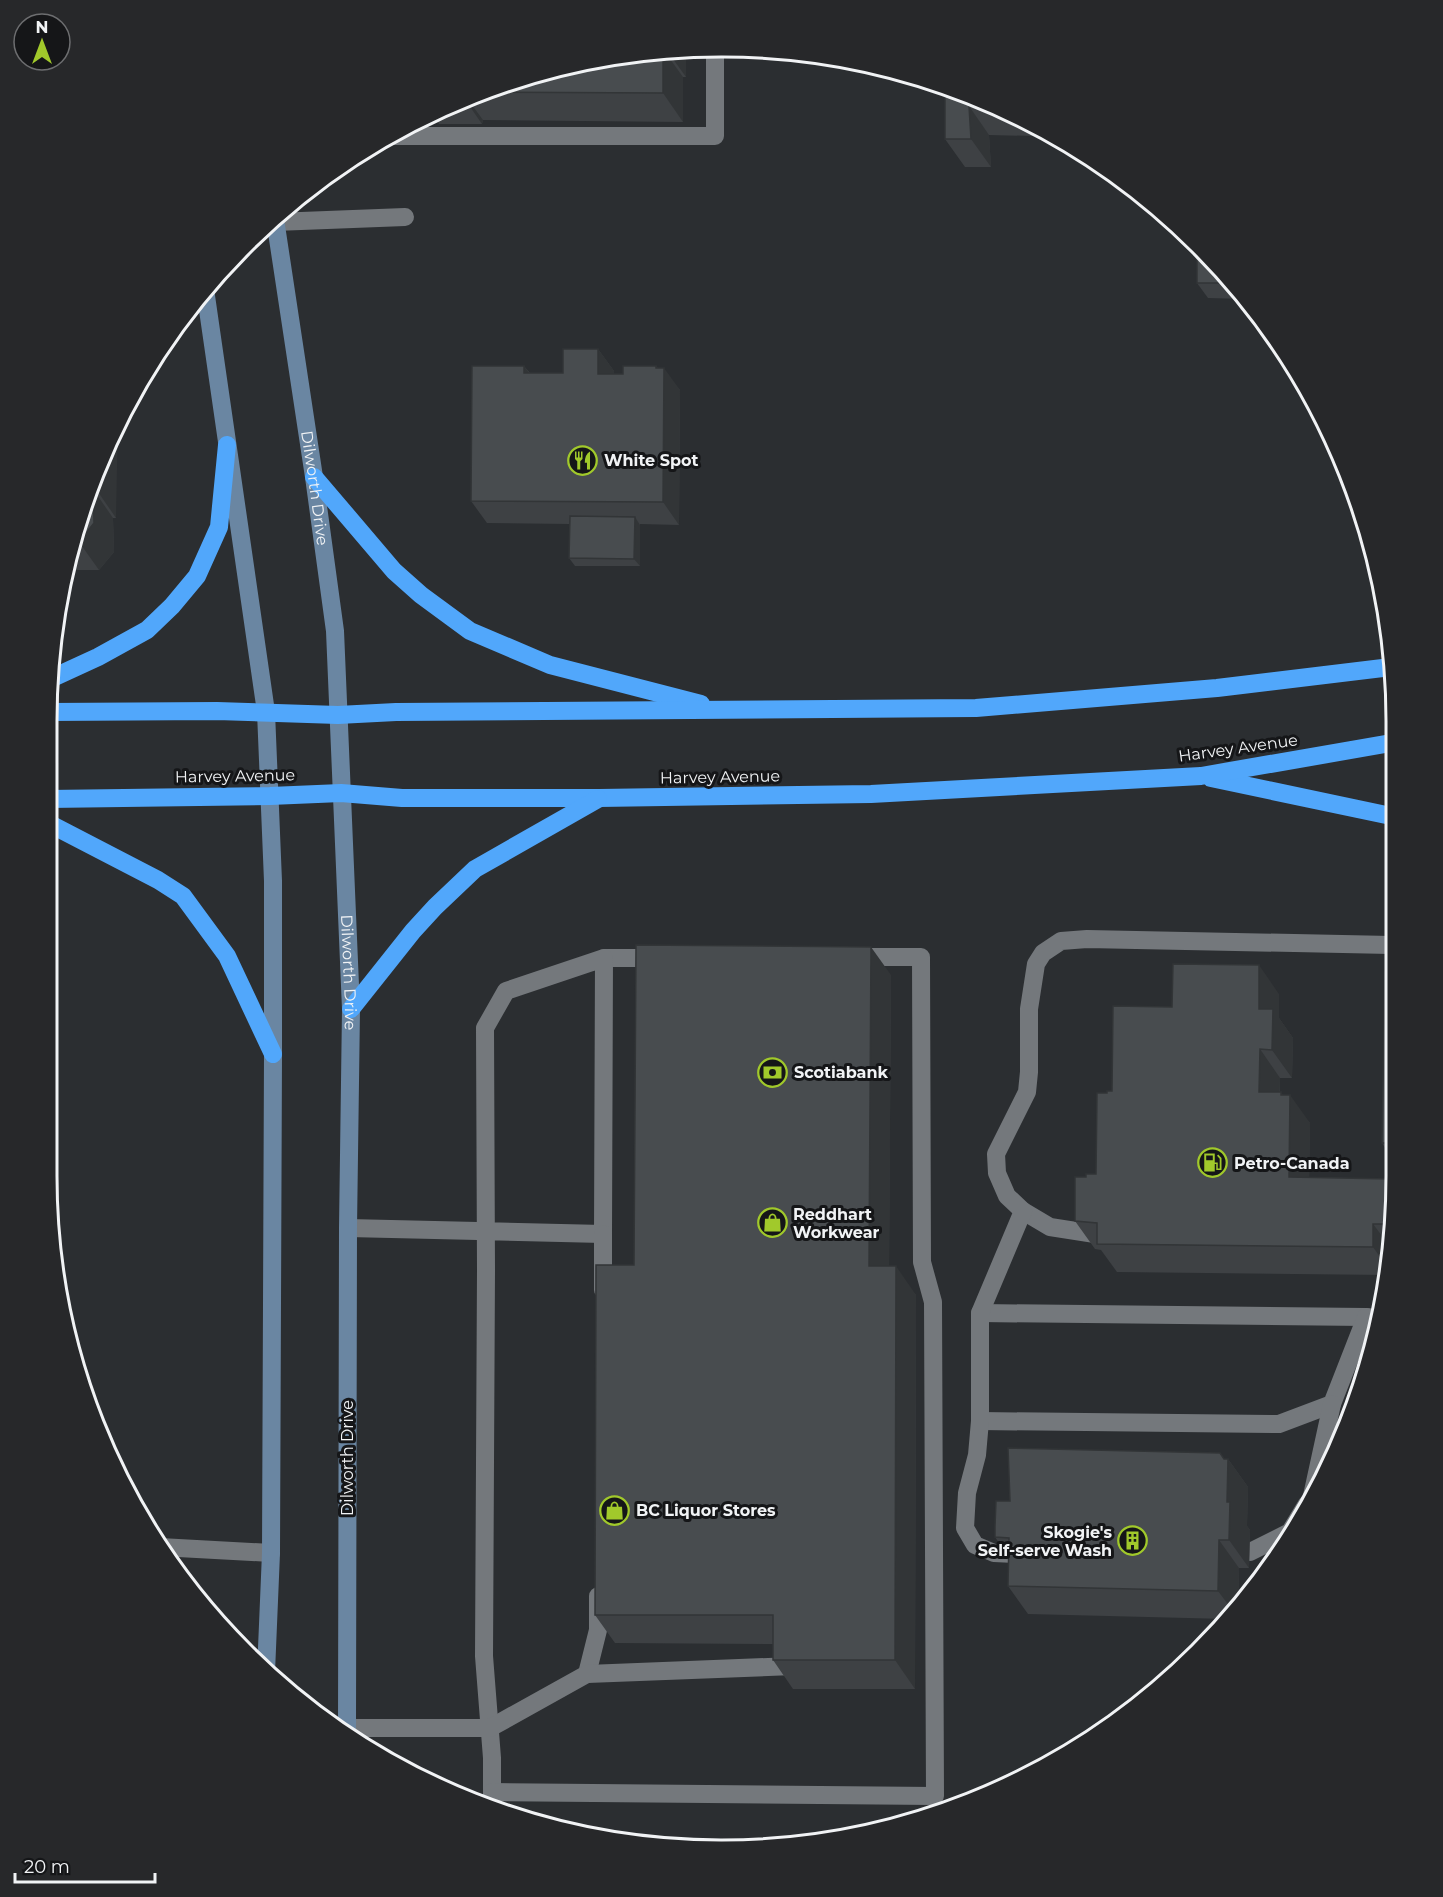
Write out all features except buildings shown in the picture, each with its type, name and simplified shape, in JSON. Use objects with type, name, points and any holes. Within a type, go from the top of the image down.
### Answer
[{"type":"highway","points":[[58,675],[147,630],[172,606],[197,576],[219,527],[227,445]]},
{"type":"highway","points":[[314,477],[394,571],[421,595],[470,631],[550,664],[726,711]]},
{"type":"highway","points":[[57,712],[217,711],[338,715],[408,712],[976,708],[1217,688],[1384,668]]},
{"type":"highway","name":"Harvey Avenue","points":[[57,799],[341,793],[402,798],[871,794],[1201,776],[1386,744]]},
{"type":"highway","points":[[1201,776],[1386,815]]},
{"type":"highway","points":[[351,1009],[413,931],[475,869],[599,798]]},
{"type":"highway","points":[[57,828],[158,880],[183,896],[227,956],[273,1054]]},
{"type":"main road","name":"Dilworth Drive","points":[[276,229],[335,631],[351,1009],[346,1724]]},
{"type":"main road","points":[[207,302],[256,633],[266,712],[270,796],[273,881],[273,1054],[271,1553],[267,1659]]},
{"type":"lane","points":[[409,136],[715,135],[715,57]]},
{"type":"lane","points":[[285,221],[405,217]]},
{"type":"lane","points":[[1095,1234],[1050,1227],[1023,1211],[1007,1196],[997,1173],[996,1154],[1027,1092],[1029,1009],[1036,964],[1042,953],[1060,941],[1087,939],[1386,945]]},
{"type":"lane","points":[[674,958],[604,958],[506,991],[485,1028],[484,1656],[490,1728],[492,1798],[935,1796],[933,1302],[922,1262],[921,957],[839,957]]},
{"type":"lane","points":[[602,1308],[604,958]]},
{"type":"lane","points":[[1015,1554],[994,1553],[975,1545],[965,1528],[967,1493],[977,1455],[980,1421],[980,1313],[1023,1211]]},
{"type":"lane","points":[[348,1228],[603,1234]]},
{"type":"lane","points":[[980,1313],[1370,1317]]},
{"type":"lane","points":[[1319,1465],[1332,1404],[1369,1321]]},
{"type":"lane","points":[[980,1421],[1279,1425],[1332,1404]]},
{"type":"lane","points":[[1250,1552],[1279,1538]]},
{"type":"lane","points":[[171,1548],[271,1553]]},
{"type":"lane","points":[[587,1674],[598,1630],[599,1582]]},
{"type":"lane","points":[[354,1729],[490,1728],[587,1674],[793,1666]]},
{"type":"place","name":"White Spot","points":[[583,460]]},
{"type":"place","name":"Scotiabank","points":[[773,1072]]},
{"type":"place","name":"Petro-Canada","points":[[1213,1163]]},
{"type":"place","name":"Reddhart Workwear","points":[[772,1223]]},
{"type":"place","name":"BC Liquor Stores","points":[[615,1510]]},
{"type":"place","name":"Skogie's Self-serve Wash","points":[[1133,1541]]}]
